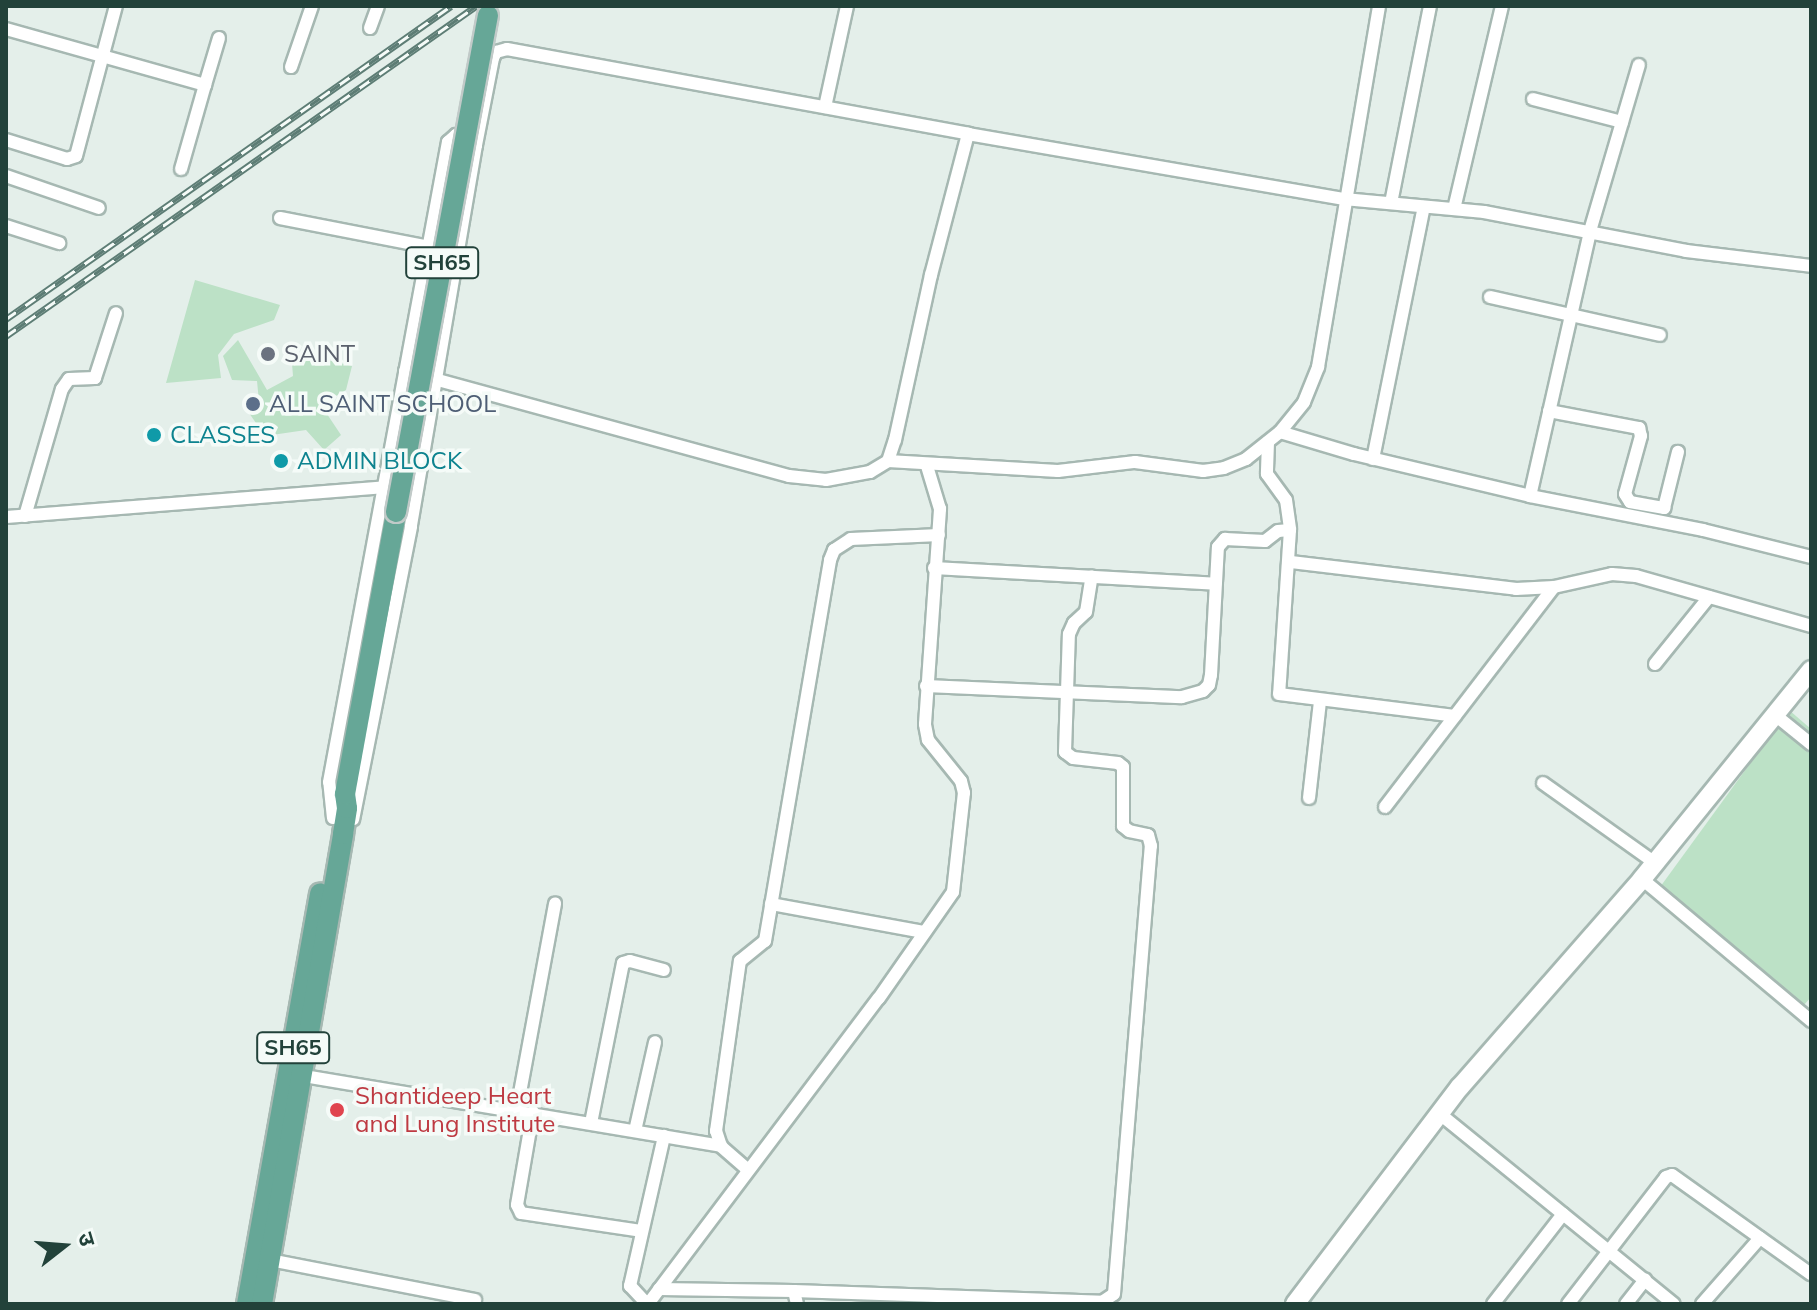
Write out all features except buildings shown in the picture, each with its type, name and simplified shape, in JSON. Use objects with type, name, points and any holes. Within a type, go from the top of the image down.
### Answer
[{"type":"main road","name":"SH65","points":[[262,1304],[296,1074],[338,826],[347,808],[345,794],[490,6]]},
{"type":"main road","name":"SH65","points":[[247,1304],[296,1074]]},
{"type":"street","points":[[6,140],[74,158],[116,6]]},
{"type":"street","points":[[291,67],[312,6]]},
{"type":"street","points":[[370,28],[378,6]]},
{"type":"street","points":[[825,107],[847,6]]},
{"type":"street","points":[[405,371],[789,476],[826,480],[870,472],[888,461],[927,466],[1058,471],[1135,462],[1203,471],[1224,468],[1246,459],[1280,432],[1304,402],[1318,367],[1379,6]]},
{"type":"street","points":[[1391,203],[1430,6]]},
{"type":"street","points":[[1454,209],[1502,6]]},
{"type":"street","points":[[6,29],[205,85]]},
{"type":"street","points":[[181,169],[219,38]]},
{"type":"street","points":[[476,145],[473,138],[456,135],[448,142],[329,782],[338,826],[353,820],[358,798],[437,380],[476,145],[493,58],[502,49],[1344,199],[1454,209],[1590,231],[1686,251],[1811,266]]},
{"type":"street","points":[[1530,496],[1590,231],[1639,65]]},
{"type":"street","points":[[1533,99],[1622,122]]},
{"type":"street","points":[[888,461],[968,134]]},
{"type":"street","points":[[6,176],[99,208]]},
{"type":"street","points":[[1373,459],[1424,207]]},
{"type":"street","points":[[280,218],[429,247]]},
{"type":"street","points":[[6,226],[59,243]]},
{"type":"street","points":[[1490,297],[1660,335]]},
{"type":"street","points":[[25,516],[62,389],[69,379],[95,378],[116,313]]},
{"type":"street","points":[[1549,411],[1639,428],[1641,436],[1625,494],[1630,502],[1664,508],[1678,452]]},
{"type":"street","points":[[1280,432],[1373,459],[1530,496],[1703,530],[1811,557]]},
{"type":"street","points":[[1268,442],[1267,474],[1286,500],[1290,530],[1291,562],[1277,688],[1285,697],[1455,716]]},
{"type":"street","points":[[664,1136],[630,1286],[648,1304],[879,998],[953,892],[964,809],[961,781],[928,740],[926,686],[940,509],[927,466]]},
{"type":"street","points":[[6,517],[386,487]]},
{"type":"street","points":[[926,686],[1182,697],[1203,691],[1209,685],[1211,675],[1221,542],[1265,541],[1278,531],[1290,530]]},
{"type":"street","points":[[747,1169],[721,1146],[716,1131],[740,961],[743,955],[762,946],[834,550],[851,539],[939,535]]},
{"type":"street","points":[[1291,562],[1516,589],[1554,587],[1612,574],[1636,576],[1811,626]]},
{"type":"street","points":[[934,568],[1216,584]]},
{"type":"street","points":[[659,1289],[795,1298],[1102,1302],[1114,1294],[1150,839],[1144,832],[1129,831],[1123,826],[1123,767],[1118,763],[1073,758],[1065,752],[1070,628],[1086,612],[1092,576]]},
{"type":"street","points":[[1385,807],[1554,587]]},
{"type":"street","points":[[1655,664],[1709,597]]},
{"type":"street","points":[[1295,1304],[1440,1114],[1642,879],[1811,670]]},
{"type":"street","points":[[1309,798],[1320,701]]},
{"type":"street","points":[[1774,714],[1811,744]]},
{"type":"street","points":[[1543,783],[1655,863]]},
{"type":"street","points":[[1642,879],[1811,1021]]},
{"type":"street","points":[[517,1109],[555,903]]},
{"type":"street","points":[[771,904],[924,932]]},
{"type":"street","points":[[591,1123],[623,963],[630,961],[664,970]]},
{"type":"street","points":[[635,1131],[655,1042]]},
{"type":"street","points":[[296,1074],[517,1109],[721,1146]]},
{"type":"street","points":[[533,1112],[517,1205],[521,1213],[642,1231]]},
{"type":"street","points":[[1440,1114],[1674,1304]]},
{"type":"street","points":[[1568,1304],[1666,1177],[1672,1175],[1811,1274]]},
{"type":"street","points":[[1493,1304],[1563,1214]]},
{"type":"street","points":[[1702,1304],[1760,1238]]},
{"type":"street","points":[[270,1260],[475,1300]]},
{"type":"street","points":[[1626,1304],[1645,1280]]},
{"type":"green space","points":[[195,280],[280,305],[274,320],[234,334],[218,355],[221,378],[166,383]]},
{"type":"green space","points":[[238,340],[267,390],[293,376],[291,351],[352,366],[346,390],[321,405],[341,435],[324,450],[306,430],[265,436],[249,413],[260,412],[257,381],[232,380],[223,356]]},
{"type":"green space","points":[[1789,710],[1811,729],[1811,997],[1797,1013],[1655,894]]},
{"type":"railway","points":[[6,319],[451,6]]},
{"type":"railway","points":[[6,336],[476,6]]},
{"type":"place","name":"SAINT","points":[[268,354]]},
{"type":"place","name":"ALL SAINT SCHOOL","points":[[253,404]]},
{"type":"place","name":"CLASSES","points":[[154,435]]},
{"type":"place","name":"ADMIN BLOCK","points":[[281,461]]},
{"type":"place","name":"Shantideep Heart and Lung Institute","points":[[337,1110]]}]
